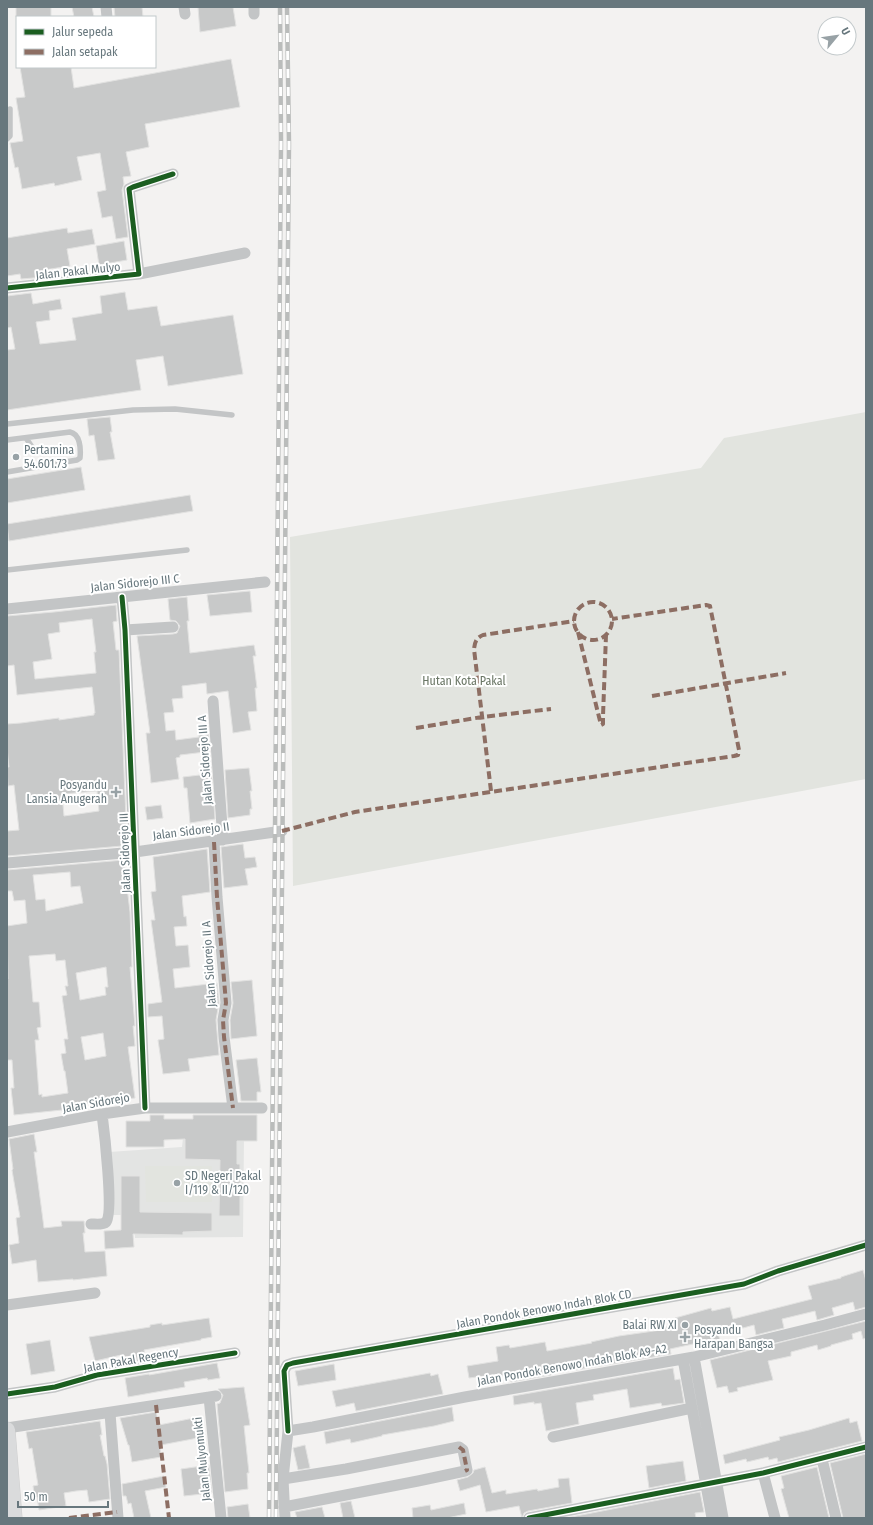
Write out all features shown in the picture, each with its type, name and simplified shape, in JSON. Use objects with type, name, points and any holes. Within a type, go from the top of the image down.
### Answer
[{"type":"main road","points":[[7,1429],[14,1518]]},
{"type":"street","name":"Jalan Pakal Mulyo","points":[[7,288],[139,274],[129,189],[132,186],[173,174]]},
{"type":"street","points":[[139,274],[245,253]]},
{"type":"street","name":"Jalan Sidorejo III C","points":[[7,609],[265,582]]},
{"type":"street","name":"Jalan Sidorejo III","points":[[122,597],[126,630],[145,1108]]},
{"type":"street","points":[[126,630],[173,627]]},
{"type":"street","name":"Jalan Sidorejo III A","points":[[213,701],[219,841]]},
{"type":"street","name":"Jalan Sidorejo II","points":[[7,863],[135,852],[282,831]]},
{"type":"street","name":"Jalan Sidorejo II A","points":[[219,841],[217,897],[226,1003],[223,1020],[233,1108]]},
{"type":"street","name":"Jalan Sidorejo","points":[[7,1132],[102,1114],[145,1108],[262,1108]]},
{"type":"street","points":[[91,1224],[102,1224],[106,1222],[109,1215],[108,1172],[102,1114]]},
{"type":"street","name":"Jalan Pondok Benowo Indah Blok CD","points":[[284,1513],[283,1479],[288,1431],[284,1371],[287,1365],[744,1284],[764,1275],[866,1245]]},
{"type":"street","points":[[7,1305],[95,1293]]},
{"type":"street","name":"Jalan Pondok Benowo Indah Blok A9-A2","points":[[288,1431],[466,1397],[688,1358],[866,1314]]},
{"type":"street","name":"Jalan Pakal Regency","points":[[7,1394],[55,1387],[97,1375],[235,1353]]},
{"type":"street","points":[[688,1358],[692,1408],[711,1483],[723,1518]]},
{"type":"street","points":[[688,1358],[711,1483],[712,1518]]},
{"type":"street","name":"Jalan Mulyomukti","points":[[7,1429],[212,1396],[221,1518]]},
{"type":"street","points":[[553,1437],[692,1408]]},
{"type":"street","points":[[110,1413],[118,1518]]},
{"type":"street","points":[[283,1479],[346,1469],[459,1447],[463,1450],[467,1470],[284,1513]]},
{"type":"street","points":[[529,1518],[763,1473],[866,1447]]},
{"type":"street","points":[[822,1459],[836,1518]]},
{"type":"street","points":[[763,1473],[775,1518]]},
{"type":"lane","points":[[7,139],[10,136],[10,109]]},
{"type":"lane","points":[[7,424],[133,410],[175,409],[232,415]]},
{"type":"lane","points":[[7,440],[70,432],[75,433],[77,436],[81,453],[80,458],[77,460],[7,472]]},
{"type":"lane","points":[[26,438],[32,446]]},
{"type":"lane","points":[[28,468],[34,462]]},
{"type":"lane","points":[[7,570],[187,550]]},
{"type":"shaded area","name":"SD Negeri Pakal I/119 & II/120","points":[[244,1137],[243,1237],[135,1238],[134,1215],[113,1215],[109,1152],[182,1147],[183,1138]]},
{"type":"green space","name":"Hutan Kota Pakal","points":[[866,412],[866,779],[293,886],[290,537],[701,468],[724,438]]},
{"type":"green space","points":[[145,1166],[212,1166],[212,1202],[146,1202]]},
{"type":"building","points":[[16,7],[51,7],[51,16],[16,16]]},
{"type":"building","points":[[72,7],[92,7],[94,16],[74,16]]},
{"type":"building","points":[[114,7],[142,7],[143,16],[115,16]]},
{"type":"building","points":[[198,7],[233,7],[236,26],[200,32]]},
{"type":"building","points":[[231,59],[240,107],[145,124],[149,147],[126,152],[131,176],[123,177],[124,184],[122,190],[128,237],[116,239],[112,216],[102,218],[97,192],[106,190],[100,153],[77,157],[82,180],[55,186],[54,183],[22,189],[18,167],[15,168],[10,143],[23,141],[16,98],[25,97],[20,68],[71,68],[74,88]]},
{"type":"building","points":[[67,228],[68,233],[92,229],[95,244],[67,249],[70,266],[44,270],[45,277],[21,279],[20,274],[7,276],[7,238]]},
{"type":"building","points":[[124,241],[127,260],[99,265],[96,246]]},
{"type":"building","points":[[125,292],[128,310],[157,306],[161,326],[233,315],[243,374],[168,386],[163,356],[136,360],[141,390],[7,410],[7,350],[15,349],[11,327],[7,328],[7,296],[31,293],[33,304],[60,299],[62,309],[49,311],[50,320],[36,322],[40,344],[76,340],[72,318],[102,313],[100,296]]},
{"type":"building","points":[[110,417],[112,432],[110,432],[115,459],[98,461],[94,435],[89,436],[87,419]]},
{"type":"building","points":[[81,467],[85,490],[7,503],[7,479]]},
{"type":"building","points":[[190,495],[193,511],[9,541],[7,524]]},
{"type":"building","points":[[250,591],[252,612],[210,616],[207,595]]},
{"type":"building","points":[[187,597],[189,621],[187,621],[190,653],[254,645],[256,656],[253,656],[257,688],[255,688],[257,711],[248,712],[251,730],[233,733],[228,691],[207,694],[206,683],[182,686],[183,698],[172,699],[174,712],[164,713],[166,731],[175,730],[176,740],[199,737],[198,727],[208,725],[215,819],[190,823],[187,788],[184,788],[183,777],[208,774],[205,752],[180,755],[180,757],[176,758],[179,779],[151,783],[146,733],[150,733],[137,636],[177,633],[180,626],[176,621],[170,620],[168,599]]},
{"type":"building","points":[[116,605],[117,621],[113,622],[116,650],[119,650],[127,843],[122,844],[122,846],[7,856],[7,831],[19,830],[14,785],[8,786],[7,767],[9,767],[7,724],[59,718],[59,720],[94,715],[95,713],[92,687],[17,695],[14,665],[7,666],[7,616]],"holes":[[[92,619],[96,652],[94,652],[96,673],[35,679],[33,662],[52,659],[48,634],[60,632],[59,623]],[[97,791],[99,811],[64,816],[62,794]]]},
{"type":"building","points":[[249,768],[252,791],[250,791],[252,809],[250,809],[250,815],[228,818],[225,770]]},
{"type":"building","points":[[161,805],[163,818],[147,820],[145,807]]},
{"type":"building","points":[[243,844],[245,858],[255,857],[257,867],[245,869],[248,885],[224,888],[221,847]]},
{"type":"building","points":[[207,849],[210,892],[182,896],[184,917],[186,916],[187,926],[174,927],[176,946],[188,945],[190,967],[173,969],[175,988],[217,983],[219,1003],[216,1020],[219,1055],[188,1059],[190,1071],[163,1074],[158,1040],[164,1039],[162,1016],[148,1017],[148,1004],[162,1002],[151,920],[155,920],[151,892],[156,891],[153,857]]},
{"type":"building","points":[[124,860],[126,878],[128,877],[129,887],[127,887],[130,912],[132,967],[130,967],[135,1026],[133,1026],[135,1046],[128,1047],[135,1098],[110,1101],[110,1099],[86,1104],[87,1109],[63,1113],[62,1110],[14,1115],[11,1088],[14,1088],[12,1060],[7,1060],[7,926],[27,923],[25,900],[14,901],[12,891],[7,891],[7,870]],"holes":[[[70,872],[71,887],[80,886],[83,903],[46,911],[45,899],[36,900],[33,875]],[[55,954],[56,961],[65,960],[68,986],[65,986],[67,995],[62,996],[68,1039],[64,1039],[66,1053],[61,1054],[68,1093],[42,1097],[42,1094],[39,1095],[35,1040],[39,1040],[37,1028],[41,1027],[39,1002],[33,1002],[29,956]],[[106,967],[108,987],[105,987],[106,995],[80,1000],[76,973]],[[103,1033],[106,1056],[85,1060],[81,1037]]]},
{"type":"building","points":[[252,980],[257,1036],[231,1039],[230,1020],[233,1003],[231,982]]},
{"type":"building","points":[[257,1058],[261,1092],[257,1092],[257,1101],[241,1101],[236,1060]]},
{"type":"building","points":[[150,1115],[164,1115],[164,1119],[193,1119],[193,1115],[257,1115],[257,1141],[237,1141],[237,1164],[240,1164],[240,1216],[219,1216],[220,1160],[185,1159],[185,1139],[164,1140],[164,1147],[126,1147],[126,1121],[150,1121]]},
{"type":"building","points":[[34,1134],[37,1152],[34,1152],[44,1228],[62,1226],[61,1221],[84,1221],[85,1233],[83,1233],[85,1252],[105,1251],[107,1276],[38,1282],[36,1260],[12,1264],[9,1245],[19,1243],[16,1218],[20,1217],[12,1170],[9,1139]]},
{"type":"building","points":[[121,1176],[140,1176],[140,1212],[212,1213],[212,1231],[183,1232],[183,1235],[133,1234],[134,1247],[105,1249],[104,1231],[121,1230]]},
{"type":"building","points":[[863,1270],[866,1281],[866,1307],[855,1310],[853,1302],[832,1308],[834,1315],[817,1320],[815,1311],[782,1319],[784,1328],[756,1335],[754,1325],[718,1334],[721,1343],[707,1347],[706,1341],[670,1349],[671,1354],[576,1370],[575,1361],[549,1366],[551,1375],[511,1382],[509,1374],[469,1378],[467,1366],[498,1361],[496,1347],[509,1345],[510,1348],[545,1342],[547,1351],[592,1343],[591,1342],[619,1336],[661,1330],[660,1328],[677,1325],[675,1318],[711,1308],[712,1311],[730,1307],[733,1319],[812,1299],[808,1286],[841,1278]]},
{"type":"building","points":[[209,1318],[212,1337],[144,1350],[146,1360],[122,1364],[121,1355],[95,1361],[89,1337],[150,1327],[150,1325],[162,1323],[162,1325]]},
{"type":"building","points":[[866,1321],[866,1338],[863,1339],[861,1331],[852,1334],[853,1339],[818,1350],[817,1345],[791,1352],[791,1356],[768,1361],[773,1380],[737,1388],[738,1391],[729,1393],[727,1386],[717,1388],[710,1360]]},
{"type":"building","points":[[50,1340],[55,1371],[31,1375],[26,1344]]},
{"type":"building","points":[[217,1363],[220,1378],[208,1380],[207,1378],[184,1382],[185,1387],[128,1397],[125,1378]]},
{"type":"building","points":[[334,1364],[336,1380],[298,1386],[295,1371]]},
{"type":"building","points":[[673,1368],[675,1380],[680,1379],[684,1403],[662,1406],[661,1403],[630,1408],[627,1389],[593,1395],[594,1400],[576,1403],[579,1424],[546,1431],[541,1403],[534,1404],[534,1402],[514,1405],[513,1396]]},
{"type":"building","points":[[430,1373],[431,1376],[438,1374],[443,1394],[356,1411],[354,1403],[336,1407],[332,1391]]},
{"type":"building","points":[[244,1387],[250,1425],[244,1426],[249,1473],[247,1473],[248,1489],[225,1492],[217,1404],[220,1403],[223,1395],[218,1389]]},
{"type":"building","points":[[452,1407],[454,1421],[382,1435],[351,1443],[350,1439],[326,1444],[324,1432]]},
{"type":"building","points":[[156,1412],[159,1425],[194,1418],[198,1438],[161,1445],[161,1457],[132,1462],[129,1445],[120,1418]]},
{"type":"building","points":[[849,1418],[850,1423],[857,1421],[862,1441],[778,1462],[777,1458],[769,1460],[768,1457],[747,1462],[746,1459],[725,1464],[723,1455],[780,1440],[779,1437]]},
{"type":"building","points":[[100,1421],[102,1435],[100,1435],[107,1464],[110,1499],[89,1502],[87,1490],[76,1491],[64,1493],[66,1506],[39,1510],[37,1497],[35,1498],[33,1486],[38,1485],[32,1448],[29,1449],[26,1432]]},
{"type":"building","points":[[305,1445],[310,1468],[298,1470],[293,1448]]},
{"type":"building","points":[[866,1454],[866,1518],[843,1518],[830,1463]]},
{"type":"building","points":[[683,1461],[686,1481],[649,1488],[646,1466]]},
{"type":"building","points":[[209,1465],[212,1493],[184,1496],[181,1469]]},
{"type":"building","points":[[485,1467],[492,1493],[506,1490],[506,1494],[537,1489],[538,1491],[559,1487],[558,1479],[569,1478],[572,1503],[528,1511],[524,1513],[522,1518],[519,1506],[486,1512],[480,1485],[460,1491],[457,1480],[468,1477],[474,1470]]},
{"type":"building","points":[[817,1467],[829,1518],[789,1518],[781,1489],[784,1488],[781,1476]]},
{"type":"building","points":[[164,1476],[166,1487],[145,1491],[151,1518],[134,1518],[131,1503],[128,1504],[126,1496],[123,1496],[122,1484]]},
{"type":"building","points":[[700,1492],[704,1512],[695,1513],[696,1518],[566,1518]]},
{"type":"building","points":[[351,1501],[355,1518],[343,1518],[340,1503]]},
{"type":"building","points":[[464,1503],[466,1514],[447,1518],[413,1518],[412,1508],[430,1505],[431,1510]]},
{"type":"building","points":[[248,1504],[250,1518],[228,1518],[227,1507]]},
{"type":"building","points":[[322,1507],[325,1518],[297,1518],[295,1512]]},
{"type":"railway","points":[[269,1518],[281,143],[280,7]]},
{"type":"railway","points":[[276,1518],[289,144],[287,7]]},
{"type":"marked path","points":[[593,602],[606,608],[612,621],[606,634],[593,640],[580,634],[574,621],[580,608],[593,602]]},
{"type":"marked path","points":[[282,831],[355,812],[738,755],[739,750],[710,606],[706,605],[612,619]]},
{"type":"marked path","points":[[491,791],[474,649],[476,640],[483,635],[574,621]]},
{"type":"marked path","points":[[578,632],[601,725],[603,724],[606,635]]},
{"type":"marked path","points":[[652,696],[786,673]]},
{"type":"marked path","points":[[416,728],[482,717],[551,709]]},
{"type":"marked path","points":[[214,842],[226,1003],[223,1020],[224,1037],[233,1108]]},
{"type":"marked path","points":[[156,1405],[169,1518]]},
{"type":"marked path","points":[[459,1447],[463,1450],[467,1470],[465,1471]]},
{"type":"marked path","points":[[69,1518],[117,1512]]},
{"type":"cycle path","points":[[7,288],[139,274],[129,189],[173,174]]},
{"type":"cycle path","points":[[122,597],[125,630],[145,1108]]},
{"type":"cycle path","points":[[288,1431],[284,1371],[287,1365],[293,1363],[744,1284],[778,1271],[866,1245]]},
{"type":"cycle path","points":[[7,1394],[55,1387],[97,1375],[235,1353]]},
{"type":"cycle path","points":[[529,1518],[763,1473],[866,1447]]},
{"type":"place","name":"Pertamina 54.601.73","points":[[16,457]]},
{"type":"place","name":"Posyandu Lansia Anugerah","points":[[116,792]]},
{"type":"place","name":"SD Negeri Pakal I/119 & II/120","points":[[177,1183]]},
{"type":"place","name":"Balai RW XI","points":[[685,1325]]},
{"type":"place","name":"Posyandu Harapan Bangsa","points":[[685,1337]]}]
